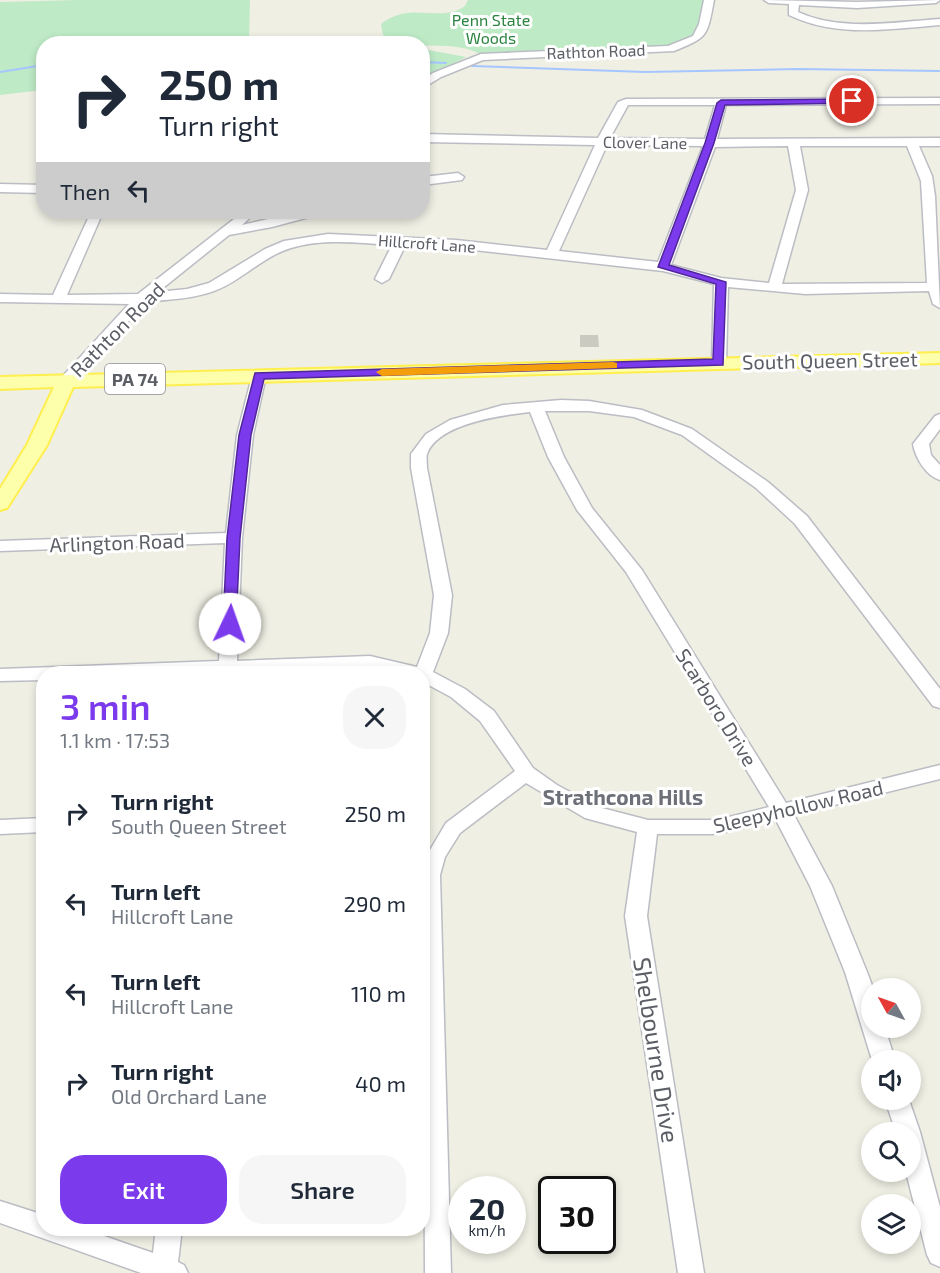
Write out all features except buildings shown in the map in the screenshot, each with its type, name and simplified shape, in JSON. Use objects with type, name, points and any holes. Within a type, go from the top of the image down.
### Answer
[{"type":"main road","name":"South Queen Street","points":[[0,383],[940,358]]},
{"type":"main road","name":"Rathton Road","points":[[0,504],[36,451],[49,425],[65,382]]},
{"type":"street","name":"Rathton Road","points":[[430,80],[481,57],[670,49],[697,38],[704,24],[709,0]]},
{"type":"street","points":[[769,0],[887,2],[936,0]]},
{"type":"street","points":[[793,1],[793,13],[800,18],[829,25],[940,22]]},
{"type":"street","points":[[550,255],[602,142],[622,104],[626,102],[940,100]]},
{"type":"street","points":[[663,267],[710,143],[721,103]]},
{"type":"street","name":"Clover Lane","points":[[430,138],[710,143],[940,142]]},
{"type":"street","points":[[774,288],[802,190],[792,142]]},
{"type":"street","points":[[911,142],[927,179],[940,304]]},
{"type":"street","points":[[430,180],[458,177]]},
{"type":"street","points":[[0,188],[36,189]]},
{"type":"street","points":[[58,299],[94,219]]},
{"type":"street","name":"Rathton Road","points":[[65,382],[143,297],[241,219]]},
{"type":"street","points":[[222,233],[287,219]]},
{"type":"street","name":"Hillcroft Lane","points":[[0,298],[124,300],[188,293],[214,285],[270,252],[309,239],[328,238],[456,244],[663,267],[721,282],[774,288],[805,290],[937,287]]},
{"type":"street","points":[[382,279],[401,241]]},
{"type":"street","points":[[719,363],[721,282]]},
{"type":"street","points":[[227,666],[234,538],[245,435],[259,376]]},
{"type":"street","points":[[425,666],[439,633],[443,595],[419,468],[419,454],[431,437],[455,423],[484,414],[536,407],[589,406],[637,413],[687,432],[762,485],[801,520],[940,702]]},
{"type":"street","name":"Scarboro Drive","points":[[536,407],[556,457],[585,510],[633,570],[782,812],[820,886],[861,987]]},
{"type":"street","points":[[940,419],[921,444],[923,456],[940,475]]},
{"type":"street","name":"Arlington Road","points":[[0,546],[234,538]]},
{"type":"street","name":"Sleepyhollow Road","points":[[298,666],[370,662],[387,666]]},
{"type":"street","name":"Sleepyhollow Road","points":[[0,675],[36,674]]},
{"type":"street","name":"Sleepyhollow Road","points":[[430,678],[458,693],[487,716],[526,773],[550,790],[592,813],[648,827],[717,827],[940,772]]},
{"type":"street","points":[[438,1273],[430,875],[435,856],[453,828],[526,773]]},
{"type":"street","points":[[0,827],[36,825]]},
{"type":"street","name":"Shelbourne Drive","points":[[648,827],[636,916],[691,1273]]},
{"type":"street","points":[[921,1182],[940,1255]]},
{"type":"street","points":[[0,1212],[36,1225]]},
{"type":"street","points":[[68,1236],[170,1271],[169,1236]]},
{"type":"green space","points":[[250,0],[249,36],[36,36],[36,91],[0,95],[0,2]]},
{"type":"green space","name":"Penn State Woods","points":[[468,0],[709,0],[697,38],[670,49],[481,57],[480,54],[469,49],[430,46],[430,36],[383,35],[381,24],[392,17],[414,13],[446,13],[465,6]]},
{"type":"green space","points":[[430,50],[466,57],[430,74]]},
{"type":"waterway","points":[[430,62],[446,63]]},
{"type":"waterway","points":[[0,72],[36,66]]},
{"type":"waterway","points":[[472,66],[645,72],[798,69],[940,71]]},
{"type":"slow traffic","points":[[382,372],[613,366]]},
{"type":"district","name":"Strathcona Hills","points":[[623,796]]},
{"type":"route","points":[[230,624],[234,538],[245,435],[259,376],[719,363],[721,282],[663,267],[710,143],[721,103],[852,101]]}]
